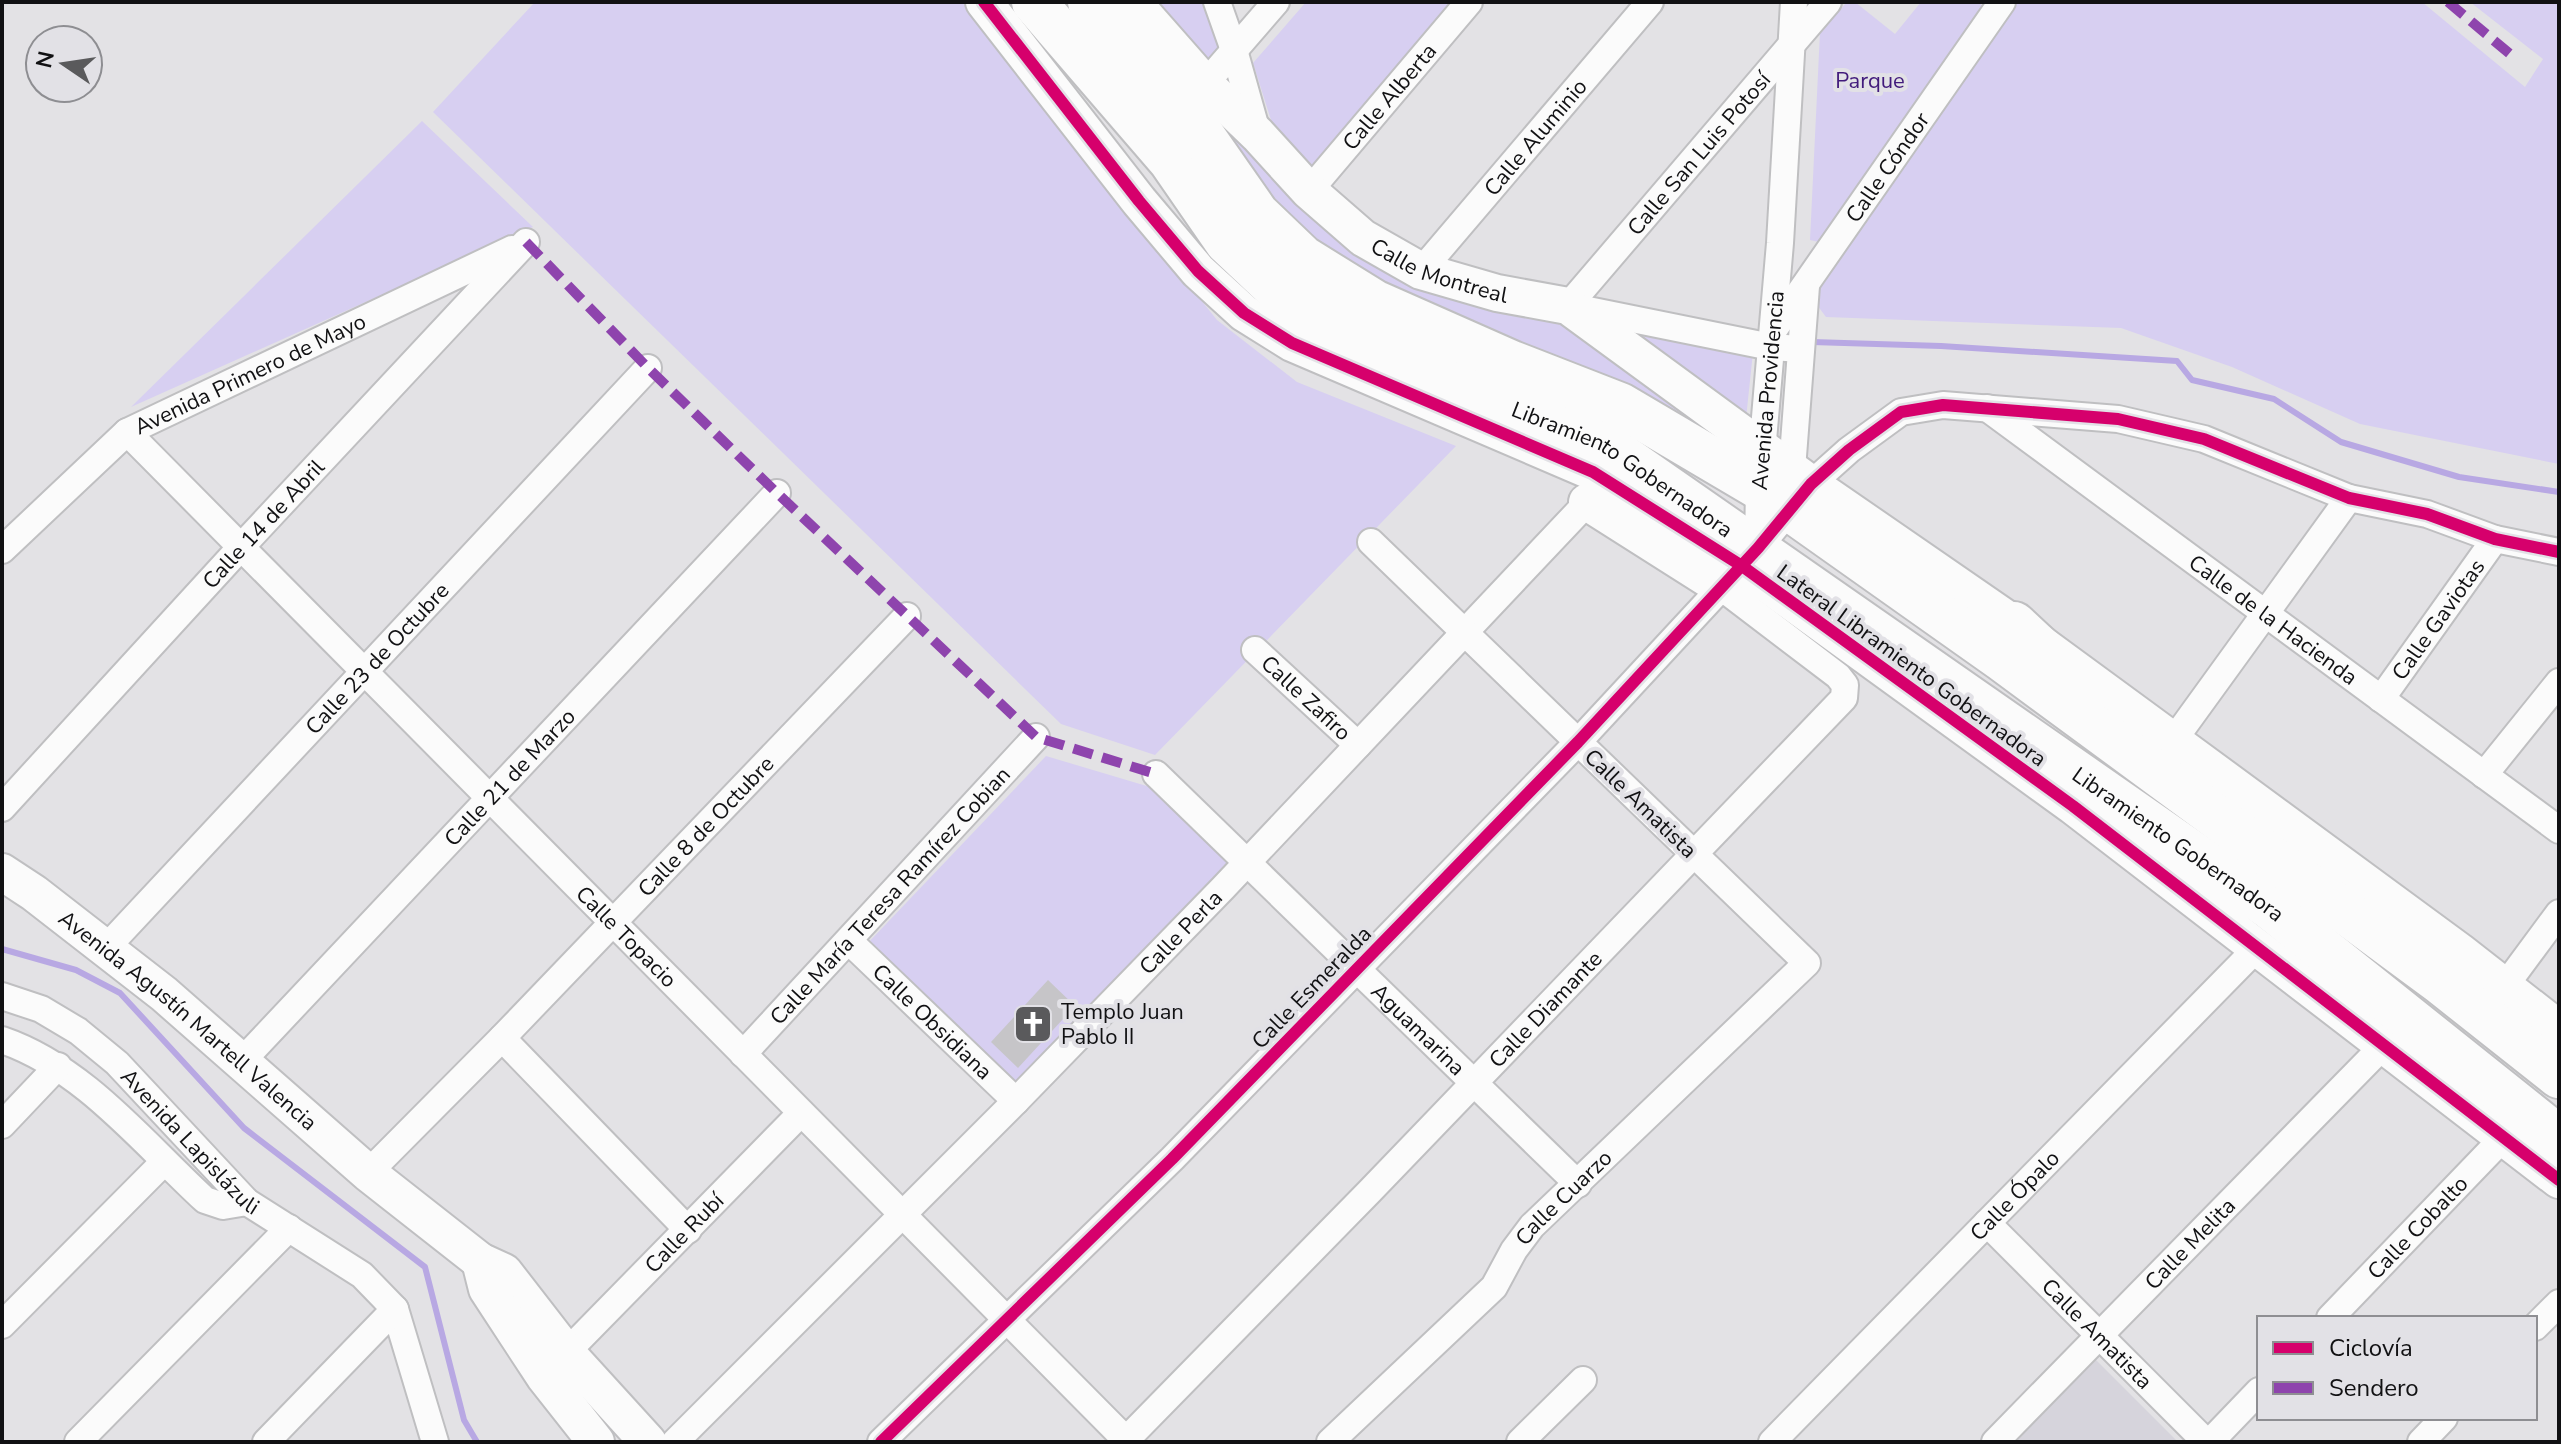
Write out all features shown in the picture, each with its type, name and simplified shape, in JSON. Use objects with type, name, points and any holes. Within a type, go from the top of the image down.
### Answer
[{"type":"highway","name":"Libramiento Gobernadora","points":[[1034,2],[1171,161],[1227,242],[1279,291],[1356,339],[1498,402],[1603,443],[1740,567],[2483,1078],[2559,1138]]},
{"type":"highway","name":"Libramiento Gobernadora","points":[[1090,2],[1202,135],[1257,214],[1303,258],[1374,302],[1512,363],[1620,405],[1783,480],[2002,659],[2439,981],[2559,1076]]},
{"type":"highway","points":[[2014,624],[2255,846]]},
{"type":"highway","points":[[2073,806],[2264,928]]},
{"type":"highway","points":[[2439,981],[2559,1040]]},
{"type":"highway","points":[[2483,1078],[2559,1165]]},
{"type":"street","name":"Lateral Libramiento Gobernadora","points":[[984,2],[1139,201],[1198,271],[1244,313],[1292,343],[1425,398],[1740,567],[2073,806]]},
{"type":"street","points":[[1133,2],[1205,84],[1258,135]]},
{"type":"street","name":"Calle Montreal","points":[[1217,2],[1258,135],[1309,191],[1363,238],[1421,271],[1497,293],[1772,339],[1801,349]]},
{"type":"street","points":[[1205,84],[1276,2]]},
{"type":"street","name":"Calle Alberta","points":[[1309,191],[1469,2]]},
{"type":"street","name":"Calle Aluminio","points":[[1421,271],[1650,2]]},
{"type":"street","name":"Avenida Providencia","points":[[1740,567],[1783,480],[1772,339],[1794,2]]},
{"type":"street","name":"Calle San Luis Potosí","points":[[1568,306],[1828,2]]},
{"type":"street","name":"Calle Cóndor","points":[[1772,339],[1806,283],[2002,2]]},
{"type":"street","name":"Avenida Primero de Mayo","points":[[2,550],[127,432],[526,242]]},
{"type":"street","name":"Calle 14 de Abril","points":[[2,808],[526,242]]},
{"type":"street","name":"Avenida Providencia","points":[[1740,567],[1783,480],[1801,349],[1806,283],[1780,243]]},
{"type":"street","points":[[1568,306],[1783,480],[2014,624],[2559,1029]]},
{"type":"street","name":"Calle 23 de Octubre","points":[[105,949],[648,368]]},
{"type":"street","points":[[1783,480],[1849,450],[1901,412],[1943,405],[2118,419],[2204,439],[2349,498],[2427,514],[2495,539],[2559,552]]},
{"type":"street","name":"Calle de la Hacienda","points":[[1987,408],[2559,830]]},
{"type":"street","name":"Calle Topacio","points":[[127,432],[1126,1441]]},
{"type":"street","name":"Calle Perla","points":[[675,1442],[1016,1101],[1598,491]]},
{"type":"street","name":"Calle 21 de Marzo","points":[[242,1061],[777,493]]},
{"type":"street","points":[[2173,741],[2349,498]]},
{"type":"street","name":"Calle Gaviotas","points":[[2381,699],[2495,539]]},
{"type":"street","name":"Calle Amatista","points":[[1371,542],[1807,963]]},
{"type":"street","name":"Calle Esmeralda","points":[[881,1442],[1172,1159],[1578,742],[1740,567]]},
{"type":"street","name":"Calle Diamante","points":[[1126,1441],[1844,698],[1845,685],[1838,676],[1740,567]]},
{"type":"street","name":"Calle 8 de Octubre","points":[[368,1173],[502,1038],[907,616]]},
{"type":"street","name":"Calle Zafiro","points":[[1255,650],[1358,745]]},
{"type":"street","points":[[2484,775],[2559,682]]},
{"type":"street","name":"Calle María Teresa Ramírez Cobian","points":[[743,1054],[1036,737]]},
{"type":"street","name":"Aguamarina","points":[[1156,774],[1578,1184]]},
{"type":"street","name":"Avenida Agustín Martell Valencia","points":[[2,872],[34,893],[164,994],[368,1173],[480,1261],[504,1272],[555,1364]]},
{"type":"street","points":[[2505,986],[2559,913]]},
{"type":"street","points":[[2264,928],[2384,1045],[2559,1180]]},
{"type":"street","name":"Calle Ópalo","points":[[1781,1439],[2264,928]]},
{"type":"street","name":"Calle Obsidiana","points":[[849,941],[1016,1101]]},
{"type":"street","name":"Calle Cuarzo","points":[[1330,1442],[1494,1287],[1514,1250],[1532,1226],[1807,963]]},
{"type":"street","name":"Avenida Lapislázuli","points":[[2,996],[41,1009],[78,1031],[117,1063],[247,1202]]},
{"type":"street","points":[[502,1038],[688,1230]]},
{"type":"street","name":"Avenida Lapislázuli","points":[[2,1040],[58,1066],[100,1101],[205,1200],[223,1206],[247,1202]]},
{"type":"street","name":"Calle Melita","points":[[1995,1442],[2384,1045]]},
{"type":"street","points":[[2,1125],[58,1066]]},
{"type":"street","name":"Calle Rubí","points":[[555,1364],[801,1113]]},
{"type":"street","name":"Calle Cobalto","points":[[2332,1316],[2504,1137]]},
{"type":"street","points":[[2,1325],[164,1162]]},
{"type":"street","points":[[247,1202],[362,1275],[395,1309],[435,1442]]},
{"type":"street","name":"Calle Amatista","points":[[1987,1223],[2208,1442]]},
{"type":"street","points":[[78,1442],[289,1228]]},
{"type":"street","points":[[2537,1325],[2559,1303]]},
{"type":"street","points":[[266,1442],[395,1309]]},
{"type":"street","points":[[555,1364],[596,1442]]},
{"type":"street","points":[[555,1364],[648,1442]]},
{"type":"street","points":[[1520,1442],[1583,1380]]},
{"type":"street","points":[[2208,1442],[2257,1393]]},
{"type":"street","points":[[2421,1442],[2442,1420]]},
{"type":"shaded area","points":[[2096,1360],[2178,1442],[2015,1442]]},
{"type":"green space","points":[[535,2],[962,2],[1217,320],[1297,382],[1456,446],[1155,755],[1061,724],[433,112]]},
{"type":"green space","points":[[1149,2],[1206,2],[1226,45],[1204,65]]},
{"type":"green space","points":[[1306,2],[1452,2],[1310,171],[1271,120],[1253,63]]},
{"type":"green space","name":"Parque","points":[[1847,2],[1855,2],[1895,34],[1921,2],[1978,2],[1985,8],[1819,242],[1810,240],[1820,32]]},
{"type":"green space","points":[[2016,2],[2422,2],[2525,87],[2543,59],[2470,2],[2559,2],[2559,464],[2360,424],[2232,367],[2121,328],[1826,317],[1811,297]]},
{"type":"green space","points":[[422,121],[533,227],[131,407]]},
{"type":"green space","points":[[1239,135],[1340,234],[1558,318],[1744,449],[1384,287],[1298,230],[1227,144]]},
{"type":"green space","points":[[1615,324],[1753,352],[1745,428]]},
{"type":"green space","points":[[1046,756],[1150,787],[1232,863],[1016,1089],[866,945]]},
{"type":"building","name":"Templo Juan Pablo II","points":[[1048,980],[1075,1006],[1018,1068],[991,1042]]},
{"type":"waterway","points":[[1812,342],[1941,346],[2177,361],[2192,380],[2274,399],[2341,442],[2459,477],[2559,492]]},
{"type":"waterway","points":[[2,949],[76,970],[120,993],[244,1128],[425,1267],[464,1420],[477,1442]]},
{"type":"marked path","points":[[2448,2],[2516,59]]},
{"type":"marked path","points":[[526,242],[648,368],[1036,737],[1156,774]]},
{"type":"cycle path","points":[[984,2],[1139,201],[1198,271],[1244,313],[1292,343],[1593,472],[1742,566],[2073,806],[2559,1180]]},
{"type":"cycle path","points":[[881,1442],[1172,1159],[1578,742],[1758,548],[1811,484],[1849,450],[1901,412],[1943,405],[2118,419],[2204,439],[2349,498],[2427,514],[2495,539],[2559,552]]},
{"type":"place","name":"Templo Juan Pablo II","points":[[1033,1024]]}]
